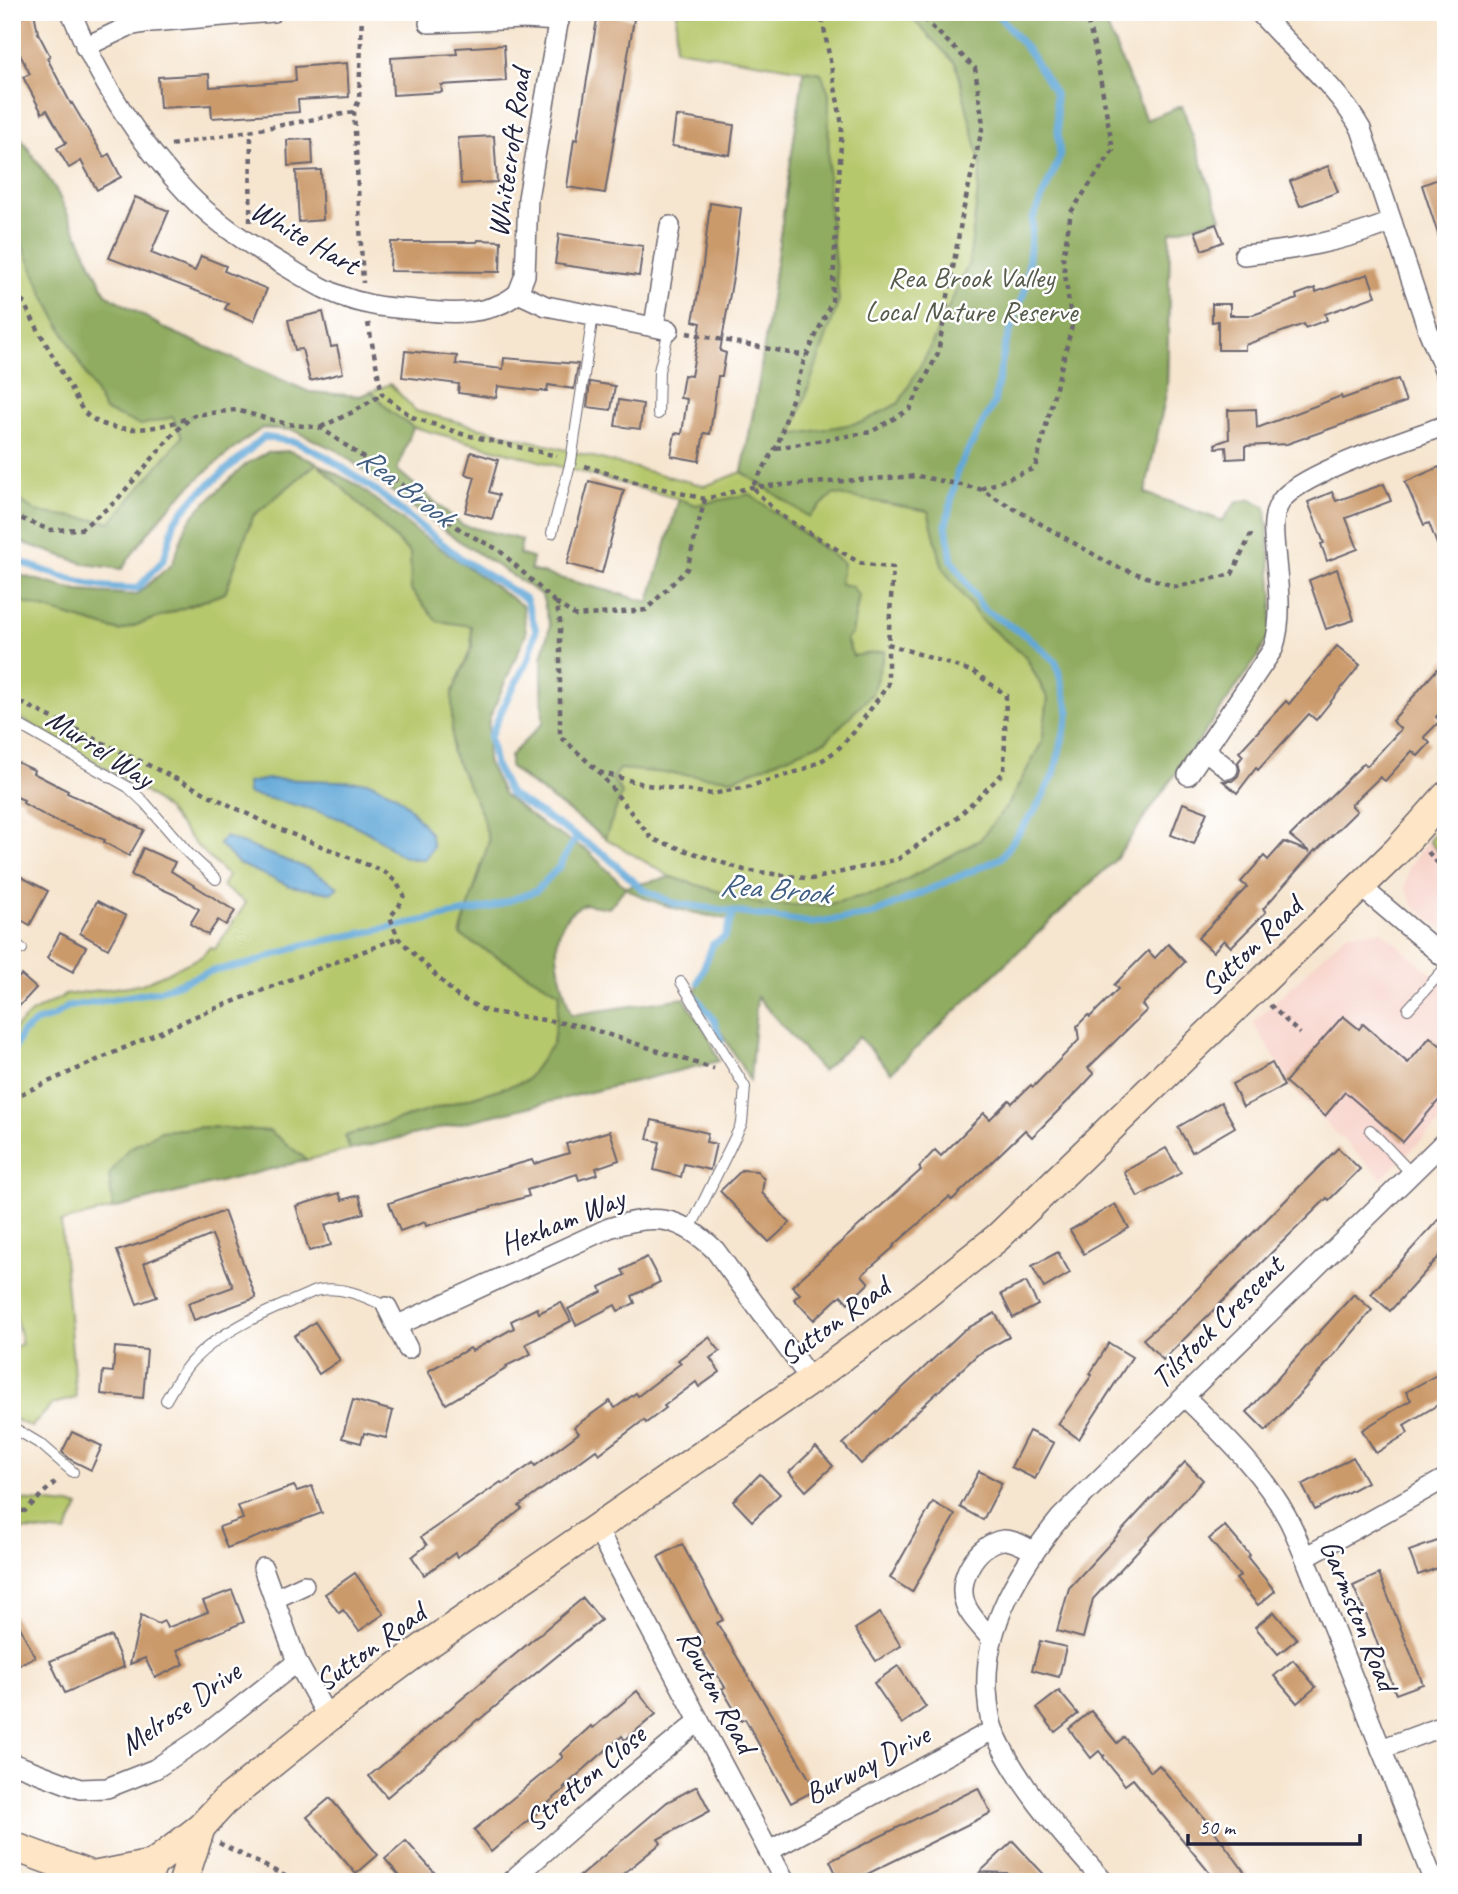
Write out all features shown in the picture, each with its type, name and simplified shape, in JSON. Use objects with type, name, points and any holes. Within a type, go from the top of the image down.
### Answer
[{"type":"street","name":"White Hart","points":[[71,12],[85,47],[112,95],[149,149],[190,197],[250,246],[321,288],[364,303],[436,312],[472,310],[499,307],[519,293]]},
{"type":"street","points":[[85,47],[130,26],[151,22],[273,12]]},
{"type":"street","points":[[1259,12],[1348,106],[1361,129],[1446,374]]},
{"type":"street","name":"Whitecroft Road","points":[[429,23],[462,17],[560,17],[528,198],[525,275],[519,293]]},
{"type":"street","points":[[1244,254],[1295,250],[1392,222]]},
{"type":"street","points":[[519,293],[547,306],[661,328],[670,226]]},
{"type":"street","points":[[1188,775],[1263,667],[1278,635],[1279,612],[1273,533],[1274,517],[1279,503],[1300,484],[1328,470],[1446,425]]},
{"type":"street","points":[[1205,750],[1228,769]]},
{"type":"street","name":"Sutton Road","points":[[183,1882],[210,1835],[224,1801],[328,1718],[424,1647],[811,1380],[997,1238],[1397,851],[1446,796]]},
{"type":"street","points":[[1360,886],[1446,959]]},
{"type":"street","name":"Tilstock Crescent","points":[[1104,1882],[1055,1826],[1020,1777],[993,1730],[986,1679],[991,1639],[1003,1608],[1034,1550],[1060,1517],[1446,1140]]},
{"type":"street","name":"Hexham Way","points":[[396,1326],[609,1228],[633,1220],[655,1218],[678,1223],[698,1233],[715,1250],[811,1380]]},
{"type":"street","points":[[387,1307],[408,1349]]},
{"type":"street","name":"Garmston Road","points":[[1185,1397],[1234,1446],[1287,1517],[1434,1882]]},
{"type":"street","points":[[1305,1557],[1446,1478]]},
{"type":"street","name":"Rowton Road","points":[[597,1529],[785,1882]]},
{"type":"street","points":[[991,1639],[965,1603],[963,1583],[969,1566],[984,1550],[1003,1540],[1034,1550]]},
{"type":"street","points":[[263,1568],[297,1662],[328,1718]]},
{"type":"street","points":[[274,1599],[304,1585]]},
{"type":"street","name":"Melrose Drive","points":[[12,1763],[80,1789],[107,1788],[119,1784],[155,1769],[201,1738],[297,1662]]},
{"type":"street","name":"Stretton Close","points":[[510,1882],[699,1721]]},
{"type":"street","points":[[1381,1749],[1446,1725]]},
{"type":"street","name":"Burway Drive","points":[[769,1851],[993,1730]]},
{"type":"street","name":"Sutton Road","points":[[149,1873],[210,1835]]},
{"type":"street","points":[[12,1846],[93,1876],[149,1873]]},
{"type":"street","points":[[12,1862],[57,1882]]},
{"type":"lane","points":[[552,533],[571,461],[593,315]]},
{"type":"lane","points":[[658,414],[661,328]]},
{"type":"lane","name":"Murrel Way","points":[[12,722],[128,787],[216,880]]},
{"type":"lane","points":[[12,940],[22,949]]},
{"type":"lane","points":[[1408,1009],[1446,967]]},
{"type":"lane","points":[[681,982],[746,1087],[742,1123],[690,1229]]},
{"type":"lane","points":[[1370,1130],[1412,1174]]},
{"type":"lane","points":[[166,1400],[179,1377],[210,1345],[245,1324],[315,1291],[338,1290],[368,1298],[387,1307]]},
{"type":"lane","points":[[12,1427],[42,1444],[71,1470]]},
{"type":"path","points":[[362,12],[359,100],[354,112],[364,303]]},
{"type":"path","points":[[598,772],[647,785],[712,794],[747,787],[802,770],[836,751],[854,732],[888,685],[893,568],[860,563],[778,514],[751,487],[776,449],[806,356],[832,301],[842,125],[821,12]]},
{"type":"path","points":[[776,449],[871,432],[910,409],[938,354],[963,211],[982,125],[975,68],[917,12]]},
{"type":"path","points":[[980,489],[1035,468],[1072,326],[1063,259],[1071,212],[1113,150],[1095,49],[1085,12]]},
{"type":"path","points":[[149,149],[354,112]]},
{"type":"path","points":[[250,246],[251,131]]},
{"type":"path","points":[[12,282],[83,411],[92,421],[114,427],[140,429],[180,421],[194,415],[236,410],[288,424],[321,428],[414,493],[462,531],[499,550],[556,603],[576,616],[646,610],[687,569],[705,499]]},
{"type":"path","points":[[661,328],[806,356]]},
{"type":"path","points":[[321,428],[382,394]]},
{"type":"path","points":[[12,515],[50,530],[81,530],[115,502],[175,432],[194,415]]},
{"type":"path","points":[[858,480],[918,476],[980,489],[1114,566],[1176,587],[1231,574],[1251,533],[1279,503]]},
{"type":"path","points":[[556,603],[561,621],[560,736],[598,772],[652,839],[744,870],[812,879],[898,859],[958,817],[1004,772],[1006,695],[974,672],[888,644]]},
{"type":"path","points":[[12,698],[272,826],[385,872],[396,882],[404,895],[390,917],[397,937],[457,996],[486,1011],[582,1026],[709,1066],[746,1087]]},
{"type":"path","points":[[12,1098],[196,1016],[397,937]]},
{"type":"path","points":[[1267,1002],[1300,1034]]},
{"type":"path","points":[[12,1510],[25,1511],[71,1470]]},
{"type":"path","points":[[210,1835],[297,1882]]},
{"type":"shaded area","points":[[1446,818],[1446,933],[1413,905],[1405,887],[1409,867]]},
{"type":"shaded area","points":[[1381,931],[1446,986],[1446,1117],[1382,1178],[1300,1098],[1253,1023],[1347,933]]},
{"type":"green space","name":"Rea Brook Valley Local Nature Reserve","points":[[677,12],[1101,12],[1146,120],[1182,106],[1221,218],[1170,232],[1167,389],[1145,493],[1223,521],[981,620],[1026,657],[1048,699],[1042,742],[1009,803],[980,840],[887,890],[825,905],[763,905],[671,877],[605,838],[520,776],[510,767],[510,756],[543,723],[542,658],[550,626],[542,595],[456,539],[338,451],[293,430],[262,428],[222,458],[168,509],[122,569],[86,564],[12,539],[12,125],[55,188],[106,294],[166,329],[309,392],[360,396],[390,384],[416,411],[705,486],[742,472],[759,382],[804,70],[675,49]],"holes":[[[413,427],[679,499],[649,602],[530,570],[533,559],[519,554],[522,540],[462,525],[397,470]]]},
{"type":"green space","points":[[906,12],[1101,12],[1146,120],[1182,106],[1221,218],[1170,232],[1167,389],[1145,493],[1222,521],[1236,503],[1251,499],[1266,507],[1273,599],[1270,633],[1257,658],[1114,861],[891,1072],[859,1037],[822,1071],[757,997],[750,1081],[714,1020],[695,996],[713,944],[725,937],[731,920],[663,905],[625,888],[609,908],[585,904],[572,912],[563,924],[558,936],[558,962],[571,1015],[684,998],[709,1037],[719,1061],[350,1150],[345,1136],[526,1081],[553,1043],[560,993],[460,935],[489,841],[481,812],[452,752],[452,694],[472,647],[471,626],[437,621],[411,590],[410,553],[317,463],[357,485],[416,531],[523,606],[526,634],[489,719],[487,761],[504,795],[546,827],[588,851],[625,887],[671,877],[763,905],[825,905],[887,890],[980,840],[1009,803],[1042,742],[1048,699],[1026,657],[981,620],[943,569],[928,511],[833,494],[809,517],[742,472],[759,382],[804,70],[821,73],[829,93],[828,198],[839,301],[792,435],[863,422],[899,403],[928,352],[969,263],[981,166],[956,64]]},
{"type":"green space","points":[[12,125],[55,188],[106,294],[166,329],[309,392],[360,396],[372,392],[391,412],[413,427],[397,470],[462,525],[522,540],[519,554],[533,559],[530,570],[649,602],[679,499],[696,505],[750,494],[843,563],[840,584],[851,586],[859,595],[852,634],[846,639],[853,656],[885,651],[872,694],[826,741],[733,779],[620,769],[613,779],[622,793],[605,838],[510,767],[510,756],[543,723],[542,658],[550,626],[542,595],[456,539],[338,451],[293,430],[262,428],[222,458],[185,491],[151,528],[122,569],[86,564],[12,539],[12,495],[37,512],[111,522],[182,437],[173,417],[141,425],[105,411],[44,295],[12,222]]},
{"type":"green space","points":[[290,451],[317,463],[253,516],[225,593],[120,631],[12,599],[12,573],[78,591],[136,595],[172,564],[187,524],[246,464],[268,452]]},
{"type":"green space","points":[[317,463],[410,553],[412,590],[471,626],[472,646],[452,694],[452,752],[481,812],[489,841],[460,935],[560,993],[553,1044],[526,1081],[345,1136],[350,1150],[307,1160],[270,1131],[205,1127],[161,1131],[109,1175],[113,1209],[61,1222],[76,1398],[53,1404],[31,1427],[12,1418],[12,1348],[22,1344],[12,1301],[12,1031],[31,1013],[65,995],[142,984],[201,957],[210,947],[215,949],[246,903],[222,886],[228,876],[195,844],[165,808],[141,789],[12,713],[12,599],[120,631],[225,593],[253,516]]},
{"type":"green space","points":[[1446,818],[1446,862],[1429,841]]},
{"type":"green space","points":[[205,1127],[270,1131],[307,1160],[113,1209],[109,1175],[128,1149],[161,1131]]},
{"type":"green space","points":[[12,1499],[79,1506],[66,1533],[12,1529]]},
{"type":"water","points":[[268,779],[369,782],[395,794],[407,805],[430,833],[433,847],[425,859],[404,856],[343,820],[308,808],[248,794],[247,783]]},
{"type":"water","points":[[225,837],[309,869],[338,887],[331,893],[290,886],[239,864],[219,844]]},
{"type":"building","points":[[12,12],[34,12],[38,33],[50,56],[47,58],[71,104],[104,157],[109,154],[121,177],[97,190],[81,161],[69,168],[57,148],[66,143],[47,110],[42,113],[23,77],[30,74],[12,39]]},
{"type":"building","points":[[598,13],[634,19],[605,193],[567,187]]},
{"type":"building","points":[[504,45],[506,81],[441,85],[442,92],[393,95],[391,58],[457,54],[456,48]]},
{"type":"building","points":[[347,63],[349,97],[298,100],[299,112],[212,118],[211,105],[160,108],[158,77],[209,74],[210,87],[296,81],[295,67]]},
{"type":"building","points":[[676,116],[734,125],[730,155],[672,146]]},
{"type":"building","points":[[494,136],[497,182],[461,184],[458,138]]},
{"type":"building","points":[[312,139],[313,164],[288,166],[287,140]]},
{"type":"building","points":[[1328,166],[1338,192],[1300,206],[1290,181]]},
{"type":"building","points":[[321,170],[323,220],[299,222],[296,171]]},
{"type":"building","points":[[1446,176],[1446,245],[1442,246],[1422,185]]},
{"type":"building","points":[[135,197],[169,211],[151,253],[195,271],[201,256],[226,266],[224,271],[267,289],[254,321],[225,309],[228,303],[109,258]]},
{"type":"building","points":[[710,203],[741,208],[733,277],[720,351],[726,353],[722,376],[718,376],[710,434],[704,433],[699,461],[671,456],[675,433],[682,434],[687,399],[680,398],[684,375],[691,376],[701,323],[693,321]]},
{"type":"building","points":[[1216,224],[1223,242],[1202,250],[1195,231]]},
{"type":"building","points":[[559,234],[643,246],[639,276],[555,264]]},
{"type":"building","points":[[501,241],[500,272],[390,271],[391,242]]},
{"type":"building","points":[[1368,274],[1376,296],[1325,314],[1327,320],[1305,328],[1304,324],[1245,345],[1245,350],[1218,350],[1218,321],[1212,322],[1212,304],[1230,304],[1230,315],[1253,315],[1297,299],[1296,295],[1315,288],[1316,292]]},
{"type":"building","points":[[323,312],[331,347],[337,346],[343,373],[310,381],[302,349],[295,350],[288,320]]},
{"type":"building","points":[[405,351],[457,356],[456,364],[503,369],[504,358],[578,364],[574,389],[548,385],[547,391],[539,391],[498,386],[496,398],[458,393],[459,384],[402,377]]},
{"type":"building","points":[[1398,379],[1406,402],[1287,444],[1245,446],[1245,458],[1227,459],[1226,447],[1216,448],[1215,444],[1229,439],[1228,410],[1256,409],[1257,428],[1341,396],[1342,399]]},
{"type":"building","points":[[590,382],[615,386],[611,410],[587,407]]},
{"type":"building","points":[[619,400],[643,404],[640,429],[615,426]]},
{"type":"building","points":[[471,452],[498,460],[489,492],[499,495],[492,519],[465,512],[475,477],[465,474]]},
{"type":"building","points":[[1439,467],[1446,483],[1444,563],[1429,523],[1424,525],[1405,482]]},
{"type":"building","points":[[589,481],[624,490],[602,573],[567,564]]},
{"type":"building","points":[[1384,484],[1391,501],[1346,518],[1358,549],[1327,561],[1321,544],[1324,543],[1308,502],[1332,492],[1336,501]]},
{"type":"building","points":[[1337,569],[1354,620],[1326,629],[1309,580]]},
{"type":"building","points":[[1337,646],[1360,665],[1316,720],[1309,714],[1258,770],[1256,768],[1237,793],[1223,781],[1232,781],[1238,776],[1238,762],[1243,756],[1239,752],[1286,701],[1289,704]]},
{"type":"building","points":[[1446,659],[1446,706],[1436,717],[1440,721],[1424,737],[1430,743],[1418,756],[1412,751],[1385,781],[1380,777],[1351,805],[1357,811],[1315,850],[1263,909],[1266,912],[1231,947],[1224,940],[1213,952],[1198,938],[1247,887],[1241,882],[1264,856],[1268,860],[1284,842],[1310,852],[1290,836],[1364,763],[1367,766],[1401,729],[1392,721]]},
{"type":"building","points":[[12,760],[34,770],[33,773],[68,791],[67,793],[144,830],[129,856],[104,842],[105,840],[53,820],[12,795]]},
{"type":"building","points":[[1183,803],[1207,812],[1194,844],[1171,835]]},
{"type":"building","points":[[143,848],[175,862],[171,871],[235,911],[226,925],[218,920],[208,935],[190,924],[199,909],[131,875]]},
{"type":"building","points":[[12,872],[48,891],[30,925],[12,915]]},
{"type":"building","points":[[97,901],[126,916],[108,949],[80,933]]},
{"type":"building","points":[[60,933],[86,947],[73,972],[47,958]]},
{"type":"building","points":[[1168,944],[1185,962],[1142,1005],[1147,1010],[1088,1068],[1094,1074],[1080,1089],[1032,1137],[1025,1130],[952,1200],[949,1197],[893,1246],[862,1275],[869,1283],[848,1303],[841,1295],[814,1320],[794,1299],[800,1294],[792,1286],[921,1170],[919,1167],[935,1150],[941,1156],[984,1113],[990,1119],[1009,1100],[1012,1103],[1031,1085],[1033,1087],[1079,1040],[1077,1026],[1118,989],[1114,985],[1148,951],[1155,958]]},
{"type":"building","points":[[21,975],[36,988],[12,1014],[12,985]]},
{"type":"building","points":[[1343,1016],[1359,1029],[1363,1024],[1408,1063],[1430,1037],[1446,1050],[1446,1092],[1403,1142],[1345,1092],[1325,1116],[1285,1082]]},
{"type":"building","points":[[1272,1063],[1284,1086],[1243,1107],[1232,1084]]},
{"type":"building","points":[[1221,1102],[1235,1127],[1192,1152],[1178,1127]]},
{"type":"building","points":[[652,1120],[708,1133],[706,1142],[716,1144],[710,1170],[684,1164],[681,1177],[654,1170],[660,1142],[647,1139]]},
{"type":"building","points":[[610,1131],[619,1160],[596,1168],[598,1174],[579,1180],[577,1174],[527,1190],[529,1196],[426,1226],[425,1222],[400,1231],[389,1203],[532,1160],[534,1164],[569,1153],[566,1144]]},
{"type":"building","points":[[1166,1148],[1181,1173],[1138,1197],[1124,1172]]},
{"type":"building","points":[[1338,1148],[1360,1169],[1329,1200],[1327,1198],[1163,1360],[1143,1339],[1172,1314]]},
{"type":"building","points":[[742,1170],[757,1171],[764,1179],[762,1193],[790,1223],[769,1242],[720,1191]]},
{"type":"building","points":[[339,1193],[342,1200],[359,1195],[364,1213],[325,1225],[331,1245],[309,1251],[296,1206]]},
{"type":"building","points":[[1115,1204],[1129,1228],[1084,1254],[1070,1230]]},
{"type":"building","points":[[224,1211],[256,1298],[194,1320],[188,1303],[233,1287],[212,1235],[144,1263],[157,1297],[137,1304],[117,1251]]},
{"type":"building","points":[[1446,1211],[1446,1249],[1390,1311],[1371,1294]]},
{"type":"building","points":[[1058,1252],[1070,1273],[1044,1288],[1032,1266]]},
{"type":"building","points":[[647,1257],[660,1282],[632,1296],[635,1303],[618,1311],[615,1305],[576,1325],[568,1309],[602,1292],[600,1287],[625,1275],[622,1270]]},
{"type":"building","points":[[1026,1282],[1038,1305],[1013,1318],[1001,1294]]},
{"type":"building","points":[[1354,1294],[1372,1310],[1266,1431],[1247,1412]]},
{"type":"building","points":[[561,1302],[571,1321],[526,1344],[531,1354],[506,1366],[507,1368],[446,1404],[428,1371],[514,1328],[511,1321],[537,1308],[539,1313]]},
{"type":"building","points":[[995,1313],[1009,1337],[978,1354],[861,1464],[843,1444],[964,1330]]},
{"type":"building","points":[[315,1322],[340,1360],[319,1374],[294,1336]]},
{"type":"building","points":[[709,1337],[720,1351],[710,1358],[720,1372],[699,1387],[696,1382],[646,1423],[644,1420],[599,1454],[596,1450],[519,1506],[522,1509],[478,1542],[457,1557],[455,1553],[424,1575],[412,1557],[427,1545],[421,1537],[501,1482],[503,1484],[533,1463],[535,1466],[579,1433],[574,1427],[610,1401],[615,1408],[636,1393],[638,1396],[681,1363],[678,1360]]},
{"type":"building","points":[[1109,1343],[1132,1357],[1079,1439],[1058,1424],[1092,1375],[1090,1374]]},
{"type":"building","points":[[115,1347],[147,1350],[143,1398],[101,1394],[103,1371],[113,1372]]},
{"type":"building","points":[[1440,1373],[1446,1383],[1446,1400],[1404,1425],[1408,1433],[1376,1453],[1362,1430],[1411,1400],[1406,1392]]},
{"type":"building","points":[[353,1400],[393,1411],[386,1438],[364,1433],[361,1443],[342,1438]]},
{"type":"building","points":[[1029,1431],[1054,1443],[1035,1479],[1011,1467]]},
{"type":"building","points":[[72,1432],[102,1446],[91,1470],[62,1452]]},
{"type":"building","points":[[816,1447],[833,1466],[806,1491],[789,1472]]},
{"type":"building","points":[[1353,1457],[1367,1482],[1315,1510],[1302,1485]]},
{"type":"building","points":[[1185,1462],[1203,1480],[1093,1599],[1083,1638],[1057,1631],[1069,1588]]},
{"type":"building","points":[[979,1471],[1002,1483],[983,1520],[960,1507]]},
{"type":"building","points":[[760,1474],[780,1494],[752,1521],[733,1501]]},
{"type":"building","points":[[294,1486],[297,1491],[312,1486],[322,1513],[227,1548],[219,1527],[243,1519],[238,1506]]},
{"type":"building","points":[[933,1502],[955,1515],[912,1592],[890,1578]]},
{"type":"building","points":[[1225,1526],[1250,1555],[1248,1558],[1275,1591],[1258,1605],[1236,1579],[1240,1576],[1209,1539]]},
{"type":"building","points":[[1446,1538],[1446,1565],[1418,1575],[1409,1551]]},
{"type":"building","points":[[682,1544],[723,1620],[717,1623],[816,1790],[791,1803],[745,1719],[741,1721],[722,1689],[725,1687],[699,1646],[704,1643],[658,1557]]},
{"type":"building","points":[[355,1573],[384,1614],[359,1631],[343,1610],[339,1613],[325,1594]]},
{"type":"building","points":[[1379,1574],[1423,1684],[1396,1694],[1353,1586]]},
{"type":"building","points":[[232,1590],[244,1622],[177,1650],[184,1664],[155,1678],[145,1658],[130,1664],[141,1615],[158,1624],[164,1621],[167,1628],[208,1612],[203,1601]]},
{"type":"building","points":[[583,1598],[601,1620],[478,1719],[387,1797],[369,1776]]},
{"type":"building","points":[[12,1611],[35,1657],[12,1668]]},
{"type":"building","points":[[1274,1612],[1297,1639],[1278,1654],[1255,1627]]},
{"type":"building","points":[[880,1613],[901,1646],[876,1661],[855,1629]]},
{"type":"building","points":[[111,1636],[124,1667],[65,1693],[50,1661]]},
{"type":"building","points":[[1040,1641],[1066,1647],[1059,1677],[1032,1670]]},
{"type":"building","points":[[1293,1660],[1316,1687],[1297,1703],[1274,1676]]},
{"type":"building","points":[[898,1666],[926,1707],[902,1724],[874,1683]]},
{"type":"building","points":[[637,1691],[656,1714],[625,1740],[622,1736],[491,1852],[474,1830],[563,1757],[560,1754],[591,1726],[593,1728]]},
{"type":"building","points":[[1059,1691],[1078,1714],[1055,1732],[1037,1708]]},
{"type":"building","points":[[1091,1711],[1117,1743],[1124,1737],[1151,1772],[1159,1765],[1210,1825],[1252,1882],[1217,1882],[1133,1779],[1125,1785],[1103,1757],[1105,1755],[1099,1751],[1091,1758],[1069,1729]]},
{"type":"building","points":[[697,1786],[710,1811],[658,1839],[661,1843],[613,1882],[573,1882],[667,1802]]},
{"type":"building","points":[[978,1788],[991,1813],[851,1882],[840,1882],[830,1861]]},
{"type":"building","points":[[330,1798],[378,1855],[356,1874],[307,1817]]},
{"type":"building","points":[[406,1841],[443,1882],[405,1882],[385,1859]]},
{"type":"building","points":[[1013,1841],[1051,1882],[1016,1882],[1007,1873],[980,1872]]},
{"type":"waterway","name":"Rea Brook","points":[[12,559],[89,584],[138,588],[164,559],[175,520],[195,497],[264,437],[296,442],[327,457],[375,490],[463,560],[526,599],[536,630],[529,658],[490,737],[495,765],[510,794],[605,855],[642,889],[673,903],[811,923],[871,915],[1001,858],[1039,804],[1054,774],[1069,712],[1056,662],[1028,637],[983,609],[952,560],[946,525],[958,469],[994,403],[1005,346],[1026,286],[1033,218],[1060,157],[1055,93],[1030,53],[996,12]]},
{"type":"waterway","points":[[12,1053],[22,1033],[36,1022],[53,1017],[67,1007],[159,991],[211,971],[249,964],[303,945],[491,907],[536,891],[559,867],[577,836]]},
{"type":"waterway","points":[[698,982],[713,944],[725,937],[733,913]]},
{"type":"waterway","points":[[695,996],[714,1020],[721,1041]]}]
